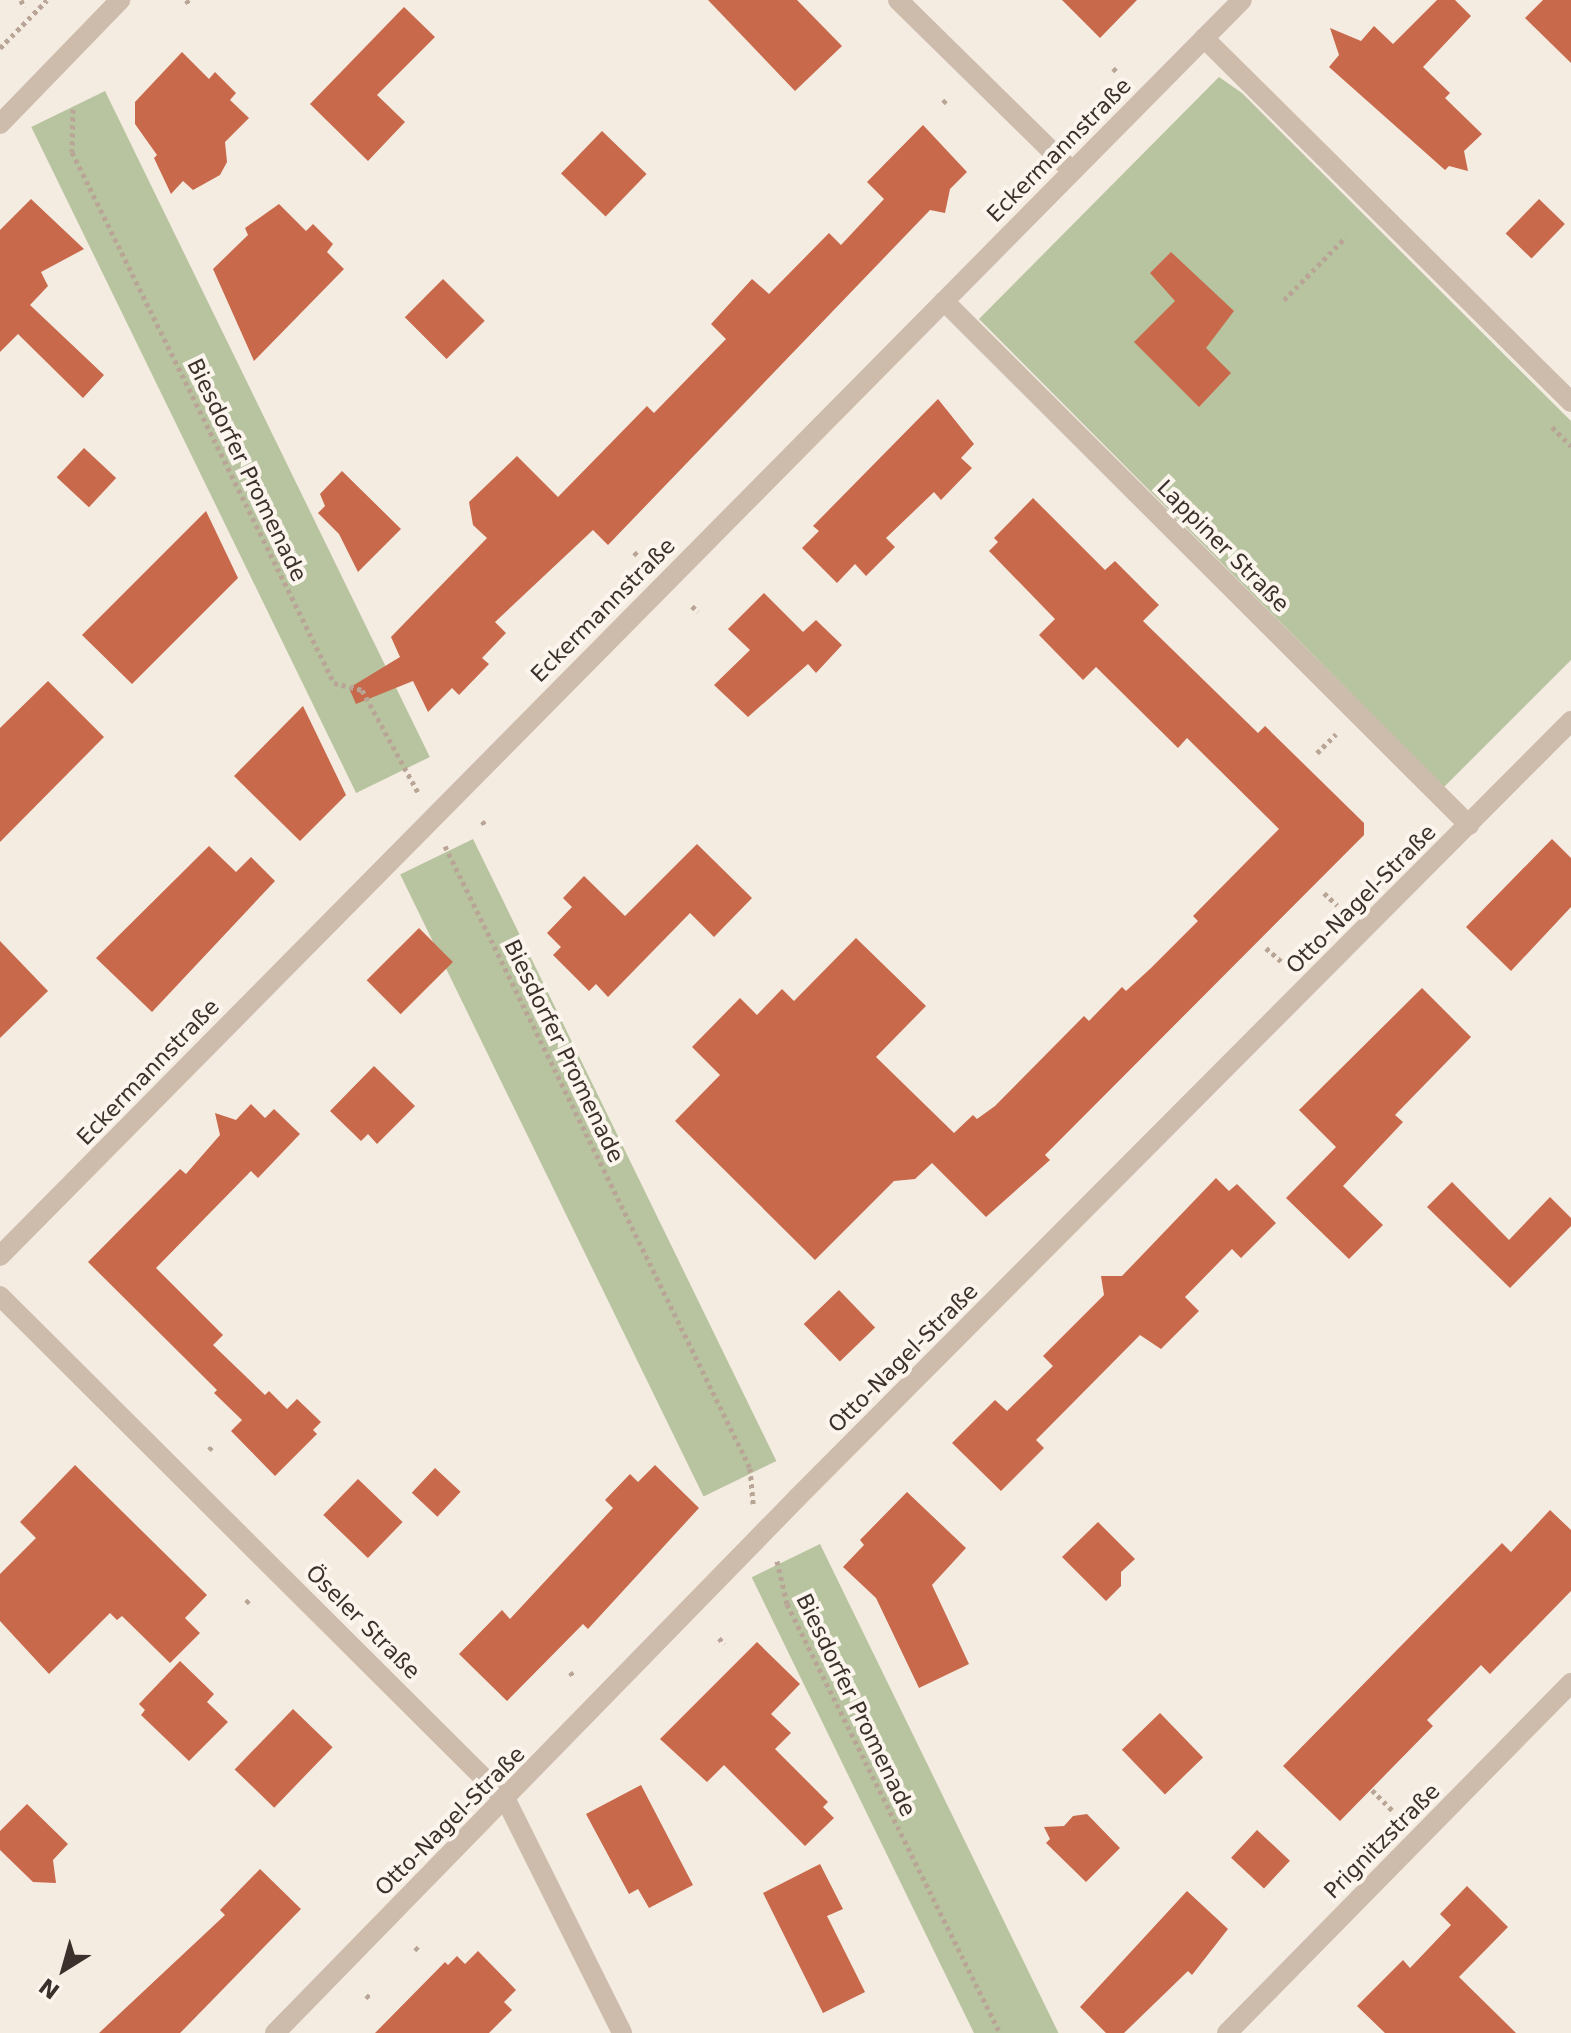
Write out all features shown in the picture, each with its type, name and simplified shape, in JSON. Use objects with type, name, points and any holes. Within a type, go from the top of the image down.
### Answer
[{"type":"street","points":[[0,124],[120,0]]},
{"type":"street","points":[[898,0],[1072,171]]},
{"type":"street","name":"Eckermannstraße","points":[[0,1256],[1242,0]]},
{"type":"street","points":[[1204,38],[1571,402]]},
{"type":"street","name":"Lappiner Straße","points":[[944,301],[1469,825]]},
{"type":"street","name":"Otto-Nagel-Straße","points":[[275,2033],[765,1532],[1571,721]]},
{"type":"street","name":"Öseler Straße","points":[[0,1296],[506,1800],[622,2033]]},
{"type":"street","name":"Prignitzstraße","points":[[1227,2033],[1571,1683]]},
{"type":"path","points":[[21,0],[24,7]]},
{"type":"path","points":[[0,48],[47,0]]},
{"type":"path","name":"Biesdorfer Promenade","points":[[73,109],[72,152],[334,683],[362,690],[431,817],[750,1468],[750,1498],[775,1552],[787,1604],[1000,2033]]},
{"type":"path","points":[[1284,300],[1346,237]]},
{"type":"path","points":[[1324,893],[1337,905]]},
{"type":"path","points":[[1266,948],[1282,962]]},
{"type":"path","points":[[719,1638],[724,1644]]},
{"type":"path","points":[[1372,1790],[1393,1811]]},
{"type":"green space","points":[[1219,77],[1242,93],[1571,421],[1571,660],[1444,787],[979,319]]},
{"type":"green space","points":[[105,91],[430,757],[356,793],[31,127]]},
{"type":"green space","points":[[473,839],[776,1461],[704,1496],[400,875]]},
{"type":"green space","points":[[820,1544],[1059,2033],[974,2033],[752,1577]]},
{"type":"building","points":[[708,0],[797,0],[842,46],[795,91]]},
{"type":"building","points":[[1062,0],[1137,0],[1100,38]]},
{"type":"building","points":[[1437,0],[1455,0],[1471,16],[1423,67],[1450,93],[1445,98],[1482,134],[1464,151],[1468,171],[1449,166],[1445,170],[1329,67],[1339,55],[1330,28],[1361,41],[1374,26],[1393,44]]},
{"type":"building","points":[[1543,0],[1571,0],[1571,63],[1525,18]]},
{"type":"building","points":[[404,7],[435,37],[377,95],[405,122],[368,161],[310,104]]},
{"type":"building","points":[[182,52],[209,79],[215,72],[236,93],[230,100],[249,118],[225,142],[227,162],[220,175],[193,190],[183,181],[171,194],[154,158],[157,155],[135,124],[135,102]]},
{"type":"building","points":[[923,125],[967,172],[950,189],[945,213],[930,210],[608,545],[593,530],[495,622],[506,633],[482,658],[489,664],[459,695],[452,688],[428,712],[413,681],[356,704],[349,688],[400,657],[391,637],[487,538],[473,525],[469,502],[517,456],[558,497],[647,406],[654,413],[726,339],[711,324],[752,279],[769,294],[829,233],[841,245],[884,199],[867,182]]},
{"type":"building","points":[[602,131],[647,174],[606,217],[561,173]]},
{"type":"building","points":[[31,199],[84,249],[41,272],[48,286],[30,305],[104,375],[83,398],[18,334],[0,352],[0,230]]},
{"type":"building","points":[[1539,199],[1565,224],[1532,259],[1506,234]]},
{"type":"building","points":[[279,204],[306,231],[313,224],[333,244],[327,252],[344,269],[254,361],[213,269],[248,235],[245,228]]},
{"type":"building","points":[[1171,252],[1234,311],[1206,348],[1231,373],[1199,407],[1134,342],[1175,301],[1150,273]]},
{"type":"building","points":[[443,279],[485,321],[447,359],[405,317]]},
{"type":"building","points":[[938,399],[974,444],[961,458],[972,468],[941,500],[934,492],[886,538],[895,547],[866,576],[855,564],[837,583],[802,548],[819,531],[813,526]]},
{"type":"building","points":[[84,448],[116,478],[89,507],[57,477]]},
{"type":"building","points":[[342,471],[401,529],[358,572],[339,534],[318,513],[325,506],[320,494]]},
{"type":"building","points":[[1033,498],[1105,570],[1115,561],[1159,605],[1143,621],[1258,733],[1265,726],[1364,823],[1364,835],[1045,1155],[1050,1160],[986,1217],[932,1163],[915,1179],[894,1181],[815,1260],[675,1121],[720,1075],[692,1047],[740,998],[757,1015],[782,989],[794,1001],[856,938],[926,1006],[876,1057],[954,1133],[973,1115],[977,1119],[995,1106],[1084,1016],[1089,1021],[1122,987],[1126,991],[1151,968],[1198,921],[1193,916],[1279,829],[1187,738],[1178,748],[1096,667],[1083,680],[1039,635],[1055,619],[989,551],[998,542],[994,538]]},
{"type":"building","points":[[206,511],[238,578],[132,684],[82,635]]},
{"type":"building","points":[[764,593],[803,632],[816,620],[842,645],[816,673],[808,664],[748,717],[714,685],[750,650],[728,629]]},
{"type":"building","points":[[48,681],[104,737],[0,842],[0,728]]},
{"type":"building","points":[[303,706],[346,795],[300,841],[234,776]]},
{"type":"building","points":[[1552,839],[1571,858],[1571,907],[1511,971],[1466,927]]},
{"type":"building","points":[[697,844],[752,898],[714,937],[690,913],[608,997],[596,984],[589,991],[553,955],[561,947],[547,933],[572,907],[563,898],[584,876],[625,916]]},
{"type":"building","points":[[209,846],[236,872],[251,857],[275,881],[152,1012],[96,958]]},
{"type":"building","points":[[419,928],[453,962],[401,1014],[367,980]]},
{"type":"building","points":[[0,941],[48,991],[0,1038]]},
{"type":"building","points":[[1422,988],[1471,1037],[1395,1115],[1403,1122],[1343,1186],[1383,1225],[1349,1259],[1286,1198],[1336,1147],[1299,1110]]},
{"type":"building","points":[[374,1066],[415,1106],[377,1144],[368,1134],[361,1141],[330,1111]]},
{"type":"building","points":[[251,1104],[265,1118],[274,1109],[300,1134],[258,1178],[251,1171],[156,1268],[223,1335],[213,1345],[265,1395],[269,1391],[287,1409],[297,1399],[321,1422],[313,1430],[317,1434],[275,1476],[231,1431],[242,1420],[214,1393],[217,1390],[88,1262],[180,1169],[186,1174],[220,1135],[215,1113],[236,1120]]},
{"type":"building","points":[[1216,1178],[1229,1191],[1237,1184],[1276,1223],[1241,1258],[1232,1249],[1185,1297],[1199,1311],[1161,1349],[1140,1335],[1036,1440],[1044,1448],[1001,1491],[952,1443],[995,1400],[1007,1411],[1053,1366],[1043,1356],[1104,1295],[1101,1276],[1122,1276]]},
{"type":"building","points":[[1452,1182],[1509,1240],[1550,1197],[1571,1218],[1571,1226],[1510,1288],[1427,1207]]},
{"type":"building","points":[[839,1290],[875,1327],[840,1361],[804,1324]]},
{"type":"building","points":[[75,1465],[207,1595],[185,1618],[200,1633],[170,1663],[122,1616],[117,1620],[110,1613],[49,1674],[0,1621],[0,1574],[36,1538],[20,1522]]},
{"type":"building","points":[[655,1465],[699,1508],[588,1629],[583,1624],[507,1701],[459,1654],[502,1610],[510,1619],[613,1508],[605,1500],[630,1474],[638,1482]]},
{"type":"building","points":[[435,1468],[461,1492],[437,1517],[412,1493]]},
{"type":"building","points":[[358,1479],[403,1522],[368,1558],[323,1515]]},
{"type":"building","points":[[907,1492],[966,1548],[932,1585],[969,1664],[919,1688],[876,1598],[843,1567],[864,1545],[860,1540]]},
{"type":"building","points":[[1550,1510],[1571,1530],[1571,1591],[1490,1674],[1481,1665],[1427,1720],[1433,1726],[1340,1821],[1283,1766],[1502,1543],[1511,1552]]},
{"type":"building","points":[[1098,1522],[1135,1559],[1121,1572],[1121,1586],[1106,1601],[1062,1557]]},
{"type":"building","points":[[757,1642],[800,1684],[771,1714],[791,1733],[775,1749],[828,1802],[823,1807],[834,1818],[805,1846],[724,1765],[707,1782],[660,1739]]},
{"type":"building","points":[[180,1661],[214,1694],[207,1702],[228,1722],[189,1761],[141,1715],[145,1710],[139,1704]]},
{"type":"building","points":[[293,1709],[333,1747],[274,1808],[235,1769]]},
{"type":"building","points":[[1160,1713],[1203,1758],[1165,1794],[1122,1750]]},
{"type":"building","points":[[641,1785],[693,1885],[649,1908],[638,1889],[629,1894],[586,1814]]},
{"type":"building","points":[[27,1804],[68,1844],[53,1860],[56,1883],[33,1882],[0,1850],[0,1831]]},
{"type":"building","points":[[1087,1814],[1120,1848],[1086,1882],[1046,1843],[1050,1839],[1044,1827],[1064,1826],[1073,1816]]},
{"type":"building","points":[[1257,1830],[1290,1861],[1264,1888],[1231,1858]]},
{"type":"building","points":[[820,1864],[843,1909],[827,1916],[865,1992],[823,2013],[763,1893]]},
{"type":"building","points":[[260,1869],[301,1909],[187,2026],[180,2033],[99,2033],[225,1915],[220,1910]]},
{"type":"building","points":[[1467,1886],[1508,1927],[1459,1977],[1516,2033],[1385,2033],[1357,2006],[1403,1960],[1410,1968],[1451,1925],[1440,1914]]},
{"type":"building","points":[[1187,1891],[1228,1929],[1192,1975],[1188,1971],[1124,2033],[1106,2033],[1080,2007]]},
{"type":"building","points":[[478,1951],[516,1990],[504,2002],[512,2010],[489,2033],[375,2033],[445,1962],[448,1965],[457,1956],[465,1964]]}]
